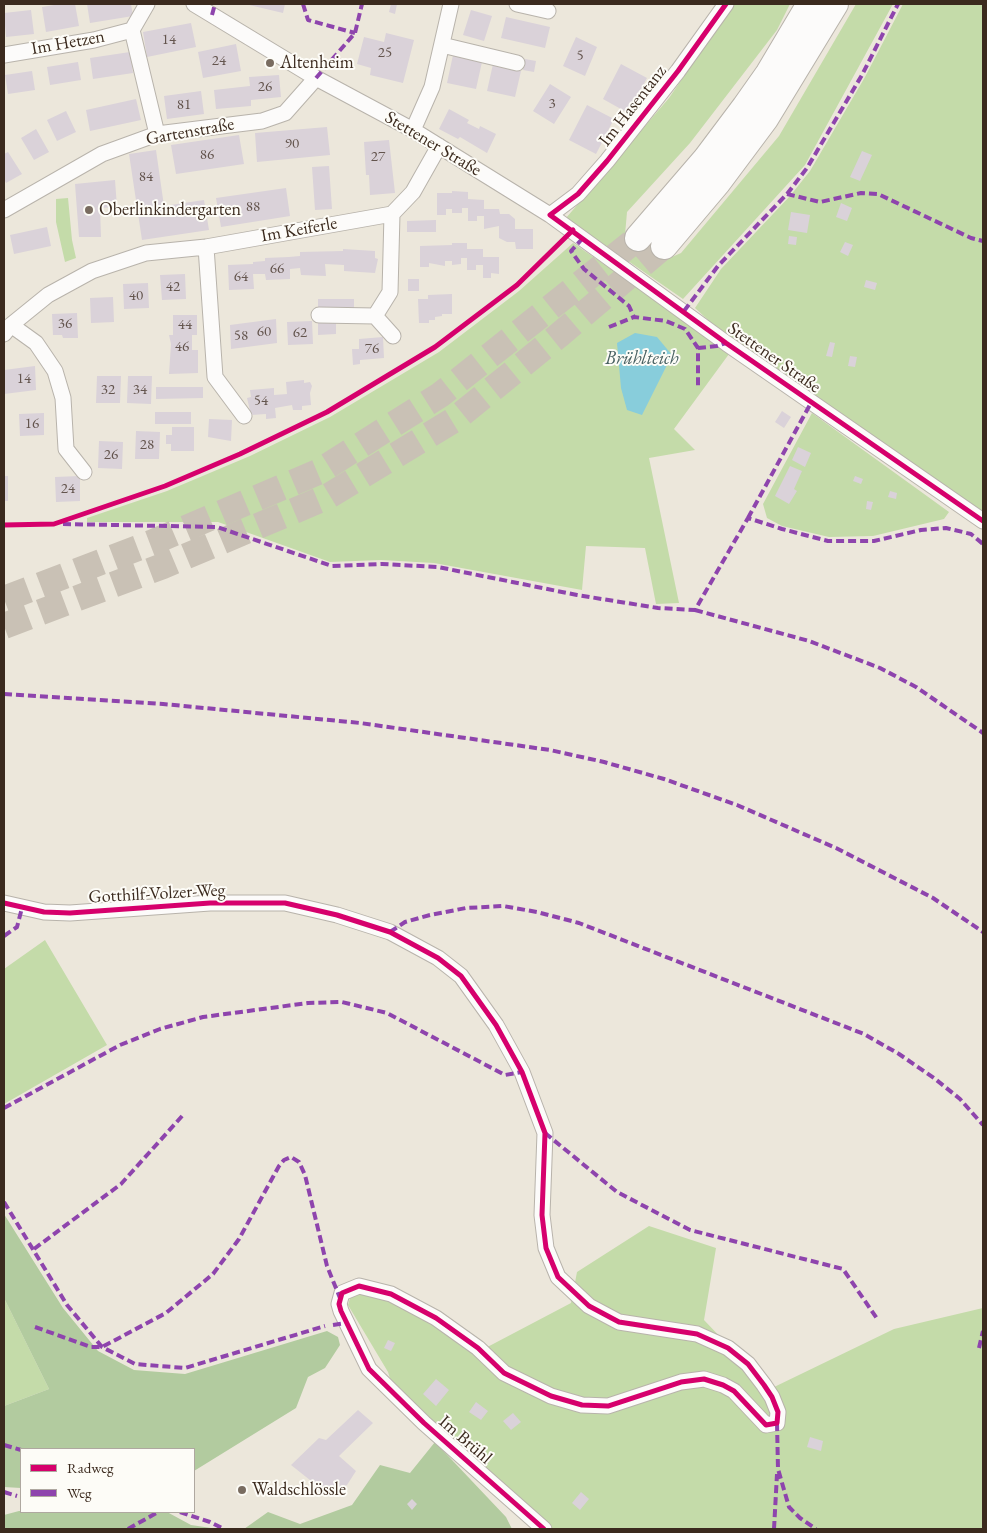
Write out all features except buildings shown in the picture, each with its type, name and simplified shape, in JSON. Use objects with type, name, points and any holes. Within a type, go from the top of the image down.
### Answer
[{"type":"highway","points":[[638,238],[700,167],[745,107],[769,73],[810,4]]},
{"type":"highway","points":[[664,246],[718,182],[765,119],[835,4]]},
{"type":"street","points":[[147,4],[132,30],[157,134]]},
{"type":"street","name":"Stettener Straße","points":[[194,4],[316,78],[413,130],[550,215],[726,343],[983,521]]},
{"type":"street","points":[[413,130],[432,87],[451,4]]},
{"type":"street","points":[[516,4],[548,11]]},
{"type":"street","name":"Im Hasentanz","points":[[550,215],[578,194],[607,161],[678,71],[726,4]]},
{"type":"street","name":"Im Hetzen","points":[[4,55],[94,40],[132,30]]},
{"type":"street","points":[[442,45],[516,63]]},
{"type":"street","name":"Gartenstraße","points":[[4,210],[102,154],[157,134],[262,121],[286,113],[316,78]]},
{"type":"street","points":[[375,316],[390,292],[392,214],[412,192],[439,146]]},
{"type":"street","name":"Im Keiferle","points":[[84,472],[66,449],[63,398],[55,371],[36,343],[8,330],[48,295],[92,271],[146,253],[206,247],[392,214]]},
{"type":"street","points":[[206,247],[215,377],[244,416]]},
{"type":"street","points":[[319,315],[375,316],[394,336]]},
{"type":"street","name":"Gotthilf-Volzer-Weg","points":[[4,903],[44,912],[70,913],[201,903],[285,903],[337,915],[390,932],[438,958],[461,976],[496,1025],[522,1072],[545,1133],[542,1214],[546,1248],[558,1277],[589,1306],[619,1322],[697,1334],[728,1348],[748,1364],[772,1396],[778,1412],[777,1423],[766,1426],[734,1392],[723,1385],[704,1379],[681,1382],[608,1406],[582,1405],[551,1396],[504,1373],[478,1348],[436,1318],[391,1294],[359,1286],[342,1293],[339,1304],[346,1323],[369,1369]]},
{"type":"street","name":"Im Brühl","points":[[369,1369],[424,1423],[538,1527]]},
{"type":"green space","points":[[733,4],[790,4],[777,30],[690,143],[627,212],[625,235],[656,264],[681,253],[779,136],[856,4],[893,4],[805,165],[683,299],[566,218],[669,98]]},
{"type":"green space","points":[[903,4],[983,4],[983,517],[731,341],[695,308],[721,269],[790,196],[810,171],[865,77]]},
{"type":"green space","points":[[68,198],[72,240],[76,258],[65,262],[56,222],[56,199]]},
{"type":"green space","points":[[573,243],[678,315],[729,354],[674,429],[695,450],[649,458],[679,603],[656,604],[645,548],[586,546],[582,590],[434,563],[381,560],[330,562],[218,522],[87,522],[87,518],[167,491],[250,456],[330,417],[439,352],[519,291]]},
{"type":"green space","points":[[812,413],[949,512],[944,519],[873,536],[829,537],[782,526],[767,518],[763,504]]},
{"type":"green space","points":[[45,940],[107,1045],[4,1104],[4,969]]},
{"type":"green space","points":[[4,1214],[63,1308],[98,1351],[134,1370],[185,1374],[327,1331],[338,1337],[340,1345],[325,1368],[308,1377],[296,1408],[195,1470],[195,1448],[20,1448],[20,1488],[4,1487],[4,1406],[49,1389],[4,1298]]},
{"type":"green space","points":[[649,1226],[716,1248],[704,1320],[770,1389],[894,1329],[983,1308],[983,1529],[546,1529],[393,1388],[388,1372],[348,1305],[351,1295],[358,1290],[391,1300],[432,1323],[476,1353],[571,1303],[577,1272]]},
{"type":"green space","points":[[4,1298],[49,1389],[4,1406]]},
{"type":"green space","points":[[435,1442],[506,1517],[512,1529],[244,1529],[268,1512],[300,1524],[352,1505],[380,1465],[410,1473]]},
{"type":"green space","points":[[19,1511],[20,1513],[169,1513],[191,1525],[218,1529],[4,1529],[4,1515]]},
{"type":"water","name":"Brühlteich","points":[[635,333],[657,337],[672,355],[642,415],[627,410],[621,388],[617,343]]},
{"type":"tunnel","points":[[4,599],[151,543],[318,472],[440,395],[638,238]]},
{"type":"tunnel","points":[[4,626],[163,566],[327,497],[454,420],[558,336],[664,246]]},
{"type":"marked path","points":[[212,15],[215,4]]},
{"type":"marked path","points":[[303,4],[308,20],[355,33]]},
{"type":"marked path","points":[[316,78],[355,33],[362,4]]},
{"type":"marked path","points":[[787,194],[807,168],[862,75],[898,4]]},
{"type":"marked path","points":[[684,311],[718,266],[787,194],[820,202],[861,193],[878,194],[971,238],[983,241]]},
{"type":"marked path","points":[[583,238],[571,251],[584,269],[629,306],[634,317]]},
{"type":"marked path","points":[[609,327],[634,317],[666,321],[685,329],[698,348],[698,388]]},
{"type":"marked path","points":[[698,348],[726,343]]},
{"type":"marked path","points":[[748,518],[812,401]]},
{"type":"marked path","points":[[63,524],[217,527],[332,566],[382,564],[438,567],[577,595],[658,608],[695,610],[748,518],[828,541],[874,541],[921,530],[946,528],[971,534],[983,544]]},
{"type":"marked path","points":[[695,610],[809,641],[880,668],[916,687],[983,733]]},
{"type":"marked path","points":[[4,694],[163,704],[360,723],[550,750],[604,762],[664,779],[737,805],[836,848],[933,898],[983,932]]},
{"type":"marked path","points":[[390,932],[405,922],[430,915],[466,908],[503,906],[537,912],[579,923],[864,1034],[899,1054],[934,1078],[960,1099],[983,1125]]},
{"type":"marked path","points":[[4,936],[17,927],[22,908]]},
{"type":"marked path","points":[[4,1108],[120,1045],[160,1029],[203,1017],[308,1003],[342,1002],[387,1013],[505,1075],[522,1072]]},
{"type":"marked path","points":[[34,1249],[121,1184],[183,1115]]},
{"type":"marked path","points":[[545,1133],[617,1192],[690,1230],[843,1269],[878,1320]]},
{"type":"marked path","points":[[35,1327],[91,1347],[102,1347],[166,1313],[213,1274],[239,1239],[279,1166],[284,1160],[291,1157],[299,1162],[305,1175],[327,1266],[340,1298]]},
{"type":"marked path","points":[[4,1202],[67,1305],[102,1347],[135,1364],[185,1368],[325,1326]]},
{"type":"marked path","points":[[333,1325],[346,1323]]},
{"type":"marked path","points":[[979,1348],[983,1331]]},
{"type":"marked path","points":[[777,1423],[778,1469],[789,1507],[800,1518],[816,1529]]},
{"type":"marked path","points":[[4,1445],[20,1450]]},
{"type":"marked path","points":[[774,1529],[777,1474]]},
{"type":"marked path","points":[[4,1492],[17,1496]]},
{"type":"marked path","points":[[128,1529],[156,1513]]},
{"type":"marked path","points":[[183,1513],[224,1529]]},
{"type":"cycle path","points":[[726,4],[678,71],[607,161],[578,194],[550,215],[726,343],[983,521]]},
{"type":"cycle path","points":[[4,525],[54,524],[165,486],[240,454],[327,412],[435,347],[517,285],[573,230]]},
{"type":"cycle path","points":[[4,903],[44,912],[70,913],[210,903],[285,903],[337,915],[390,932],[438,958],[461,976],[496,1025],[522,1072],[545,1133],[542,1215],[546,1248],[558,1277],[589,1306],[619,1322],[697,1334],[728,1348],[748,1364],[772,1397],[778,1412],[777,1423],[766,1425],[734,1391],[704,1379],[681,1382],[608,1406],[582,1405],[551,1396],[504,1373],[478,1348],[436,1318],[391,1294],[359,1286],[342,1293],[339,1304],[341,1311],[369,1369],[424,1423],[544,1529]]},
{"type":"place","name":"Altenheim","points":[[270,63]]},
{"type":"place","name":"Oberlinkindergarten","points":[[89,210]]},
{"type":"place","name":"Waldschlössle","points":[[242,1490]]}]
